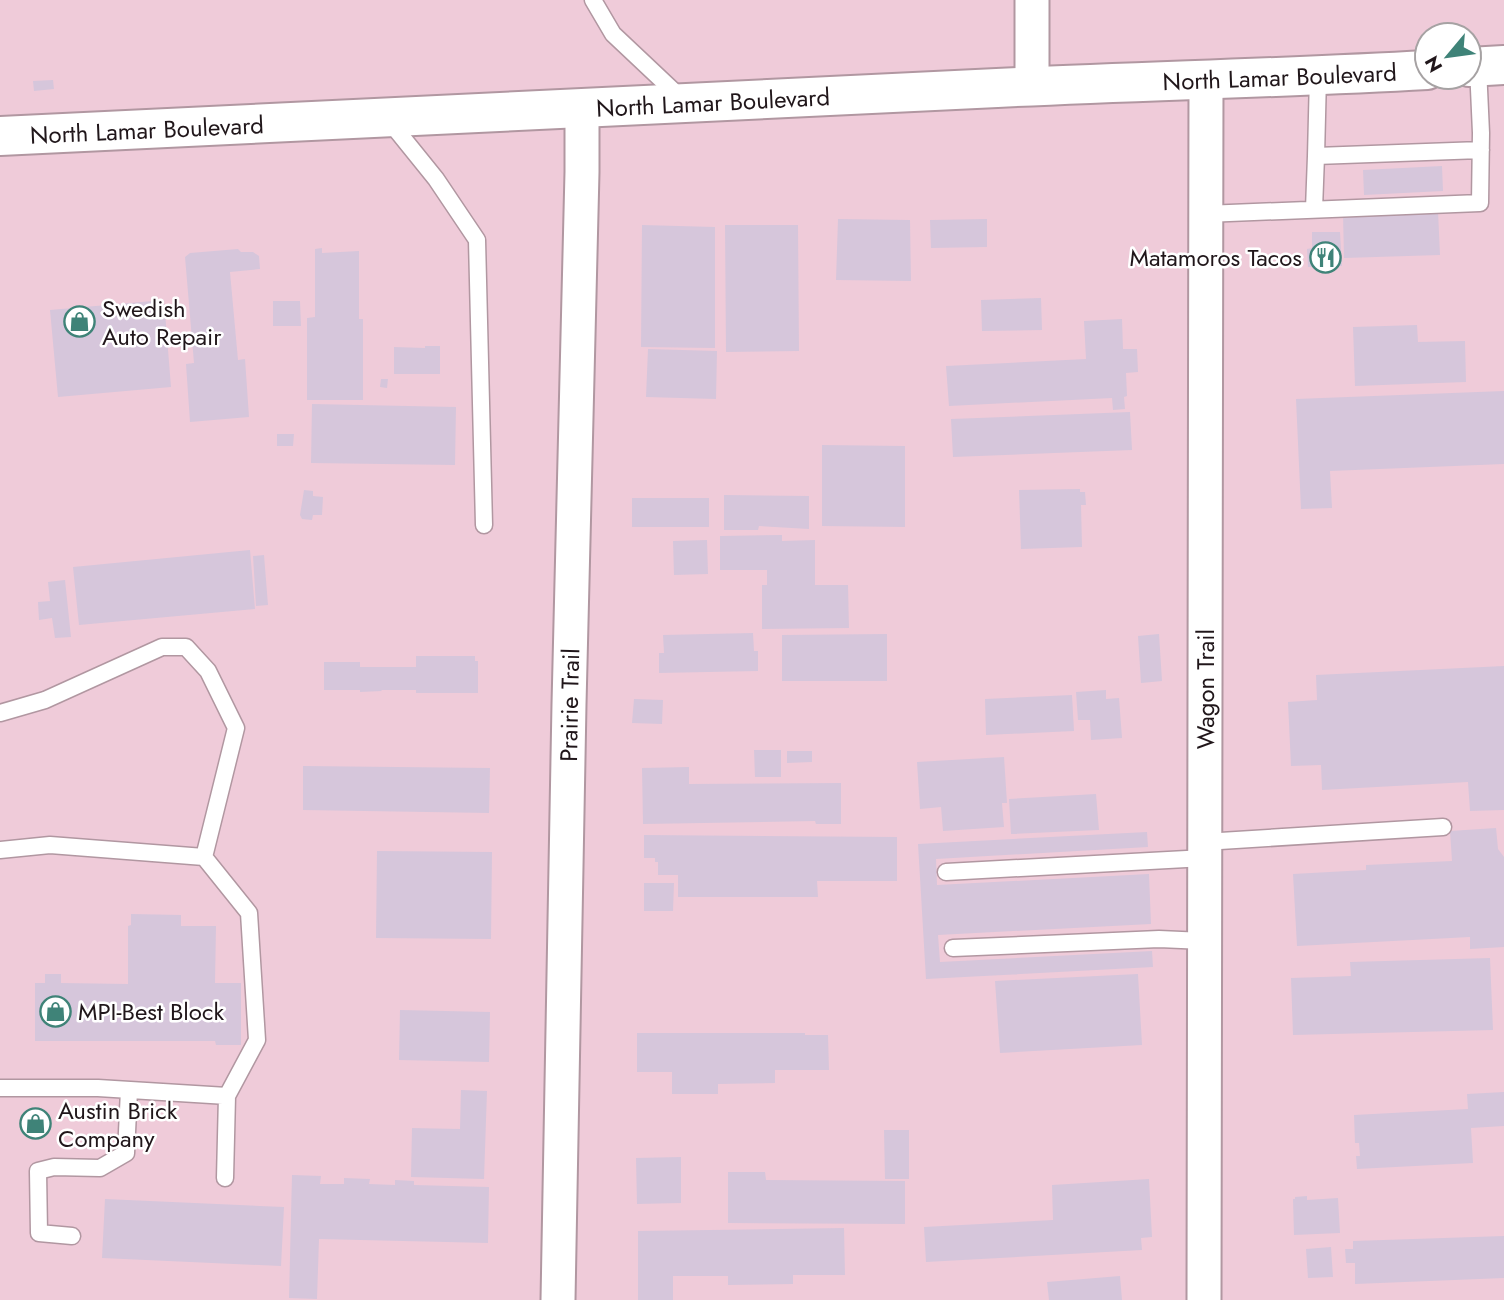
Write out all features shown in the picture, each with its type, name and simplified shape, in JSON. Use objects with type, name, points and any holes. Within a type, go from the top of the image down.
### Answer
[{"type":"main road","name":"North Lamar Boulevard","points":[[0,136],[582,110],[1032,86],[1413,71]]},
{"type":"street","points":[[1032,0],[1032,86]]},
{"type":"street","name":"Wagon Trail","points":[[1204,1300],[1206,80]]},
{"type":"street","name":"Prairie Trail","points":[[558,1300],[582,110]]},
{"type":"lane","points":[[593,0],[613,34],[686,103]]},
{"type":"lane","points":[[1205,214],[1480,203],[1484,66]]},
{"type":"lane","points":[[1314,209],[1318,76]]},
{"type":"lane","points":[[386,117],[436,179],[477,240],[484,525]]},
{"type":"lane","points":[[1316,156],[1481,150]]},
{"type":"lane","points":[[0,713],[46,700],[162,647],[186,647],[208,671],[236,728],[204,857]]},
{"type":"lane","points":[[946,872],[1443,827]]},
{"type":"lane","points":[[0,850],[50,845],[204,857],[249,913],[257,1040],[227,1096],[225,1178]]},
{"type":"lane","points":[[953,948],[1159,939],[1204,941]]},
{"type":"lane","points":[[0,1088],[129,1090],[227,1096]]},
{"type":"lane","points":[[72,1236],[39,1233],[38,1171],[54,1167],[100,1168],[126,1153],[129,1090]]},
{"type":"shaded area","points":[[0,0],[1504,0],[1504,1300],[0,1300]]},
{"type":"building","points":[[53,80],[54,89],[34,91],[33,81]]},
{"type":"building","points":[[1442,166],[1443,191],[1364,195],[1363,170]]},
{"type":"building","points":[[1438,211],[1440,255],[1344,258],[1343,214]]},
{"type":"building","points":[[838,219],[910,220],[911,281],[836,280]]},
{"type":"building","points":[[987,219],[987,247],[931,248],[930,220]]},
{"type":"building","points":[[642,225],[715,227],[715,348],[641,347]]},
{"type":"building","points":[[725,225],[798,225],[799,351],[726,352]]},
{"type":"building","name":"Matamoros Tacos","points":[[1312,232],[1340,232],[1342,266],[1308,267],[1307,249],[1312,248]]},
{"type":"building","points":[[322,248],[322,253],[359,251],[359,319],[363,319],[363,400],[307,400],[307,318],[315,317],[315,249]]},
{"type":"building","points":[[238,249],[259,256],[260,269],[230,272],[238,360],[245,359],[249,417],[190,422],[186,364],[194,363],[185,257],[190,253]]},
{"type":"building","points":[[1041,298],[1042,330],[982,331],[981,300]]},
{"type":"building","points":[[164,300],[171,387],[58,397],[50,310]]},
{"type":"building","points":[[273,301],[300,301],[301,326],[273,326]]},
{"type":"building","points":[[1122,319],[1123,349],[1137,349],[1138,372],[1126,373],[1125,409],[1113,410],[1112,398],[949,406],[946,366],[1086,359],[1084,321]]},
{"type":"building","points":[[1417,325],[1418,342],[1465,341],[1466,382],[1355,386],[1353,327]]},
{"type":"building","points":[[440,346],[440,374],[394,374],[394,347]]},
{"type":"building","points":[[648,349],[717,351],[716,399],[646,397]]},
{"type":"building","points":[[381,379],[388,379],[387,388],[380,387]]},
{"type":"building","points":[[1504,391],[1504,464],[1330,471],[1332,508],[1301,509],[1296,399]]},
{"type":"building","points":[[312,404],[456,407],[455,465],[311,463]]},
{"type":"building","points":[[1130,412],[1132,450],[953,457],[951,419]]},
{"type":"building","points":[[277,434],[294,434],[293,446],[277,446]]},
{"type":"building","points":[[822,445],[905,446],[905,527],[822,526]]},
{"type":"building","points":[[1080,489],[1080,492],[1085,492],[1086,505],[1081,505],[1082,547],[1021,549],[1019,490]]},
{"type":"building","points":[[304,490],[313,491],[313,496],[323,497],[322,515],[313,515],[312,520],[302,519],[300,515]]},
{"type":"building","points":[[724,495],[809,496],[809,529],[759,526],[758,530],[724,530]]},
{"type":"building","points":[[632,498],[709,498],[709,527],[632,527]]},
{"type":"building","points":[[782,535],[782,541],[815,540],[815,585],[848,585],[849,628],[762,629],[762,585],[767,585],[767,570],[720,570],[720,536]]},
{"type":"building","points":[[707,540],[708,574],[674,575],[673,541]]},
{"type":"building","points":[[250,550],[255,609],[79,625],[73,567]]},
{"type":"building","points":[[264,555],[268,605],[256,606],[253,556]]},
{"type":"building","points":[[65,580],[71,637],[55,638],[52,618],[39,620],[38,602],[50,601],[48,582]]},
{"type":"building","points":[[753,633],[754,651],[758,651],[758,671],[659,673],[659,653],[664,653],[663,635]]},
{"type":"building","points":[[887,634],[887,681],[782,681],[782,635]]},
{"type":"building","points":[[1159,634],[1162,681],[1141,683],[1138,636]]},
{"type":"building","points":[[416,656],[475,656],[475,661],[478,661],[478,693],[324,690],[324,662],[360,662],[360,667],[416,667]]},
{"type":"building","points":[[1504,666],[1504,810],[1470,811],[1468,782],[1322,790],[1321,765],[1291,766],[1288,702],[1317,700],[1316,675]]},
{"type":"building","points":[[1106,690],[1106,699],[1119,698],[1122,738],[1091,740],[1090,720],[1078,720],[1076,692]]},
{"type":"building","points":[[1072,695],[1074,731],[986,735],[985,699]]},
{"type":"building","points":[[634,699],[663,700],[662,724],[632,723]]},
{"type":"building","points":[[754,750],[781,750],[781,777],[755,777]]},
{"type":"building","points":[[787,751],[812,751],[812,762],[787,763]]},
{"type":"building","points":[[1004,757],[1007,803],[1002,803],[1004,827],[943,831],[941,807],[920,809],[917,762]]},
{"type":"building","points":[[303,766],[490,768],[489,813],[303,810]]},
{"type":"building","points":[[689,767],[689,784],[841,783],[841,824],[816,824],[815,821],[643,824],[642,768]]},
{"type":"building","points":[[1096,794],[1099,830],[1011,834],[1009,799]]},
{"type":"building","points":[[1496,828],[1498,849],[1504,857],[1504,947],[1470,949],[1470,937],[1297,946],[1293,874],[1366,870],[1366,865],[1452,861],[1450,831]]},
{"type":"building","points":[[1147,832],[1148,847],[936,859],[937,885],[1149,874],[1151,924],[938,935],[940,962],[1152,951],[1153,967],[926,979],[918,844]]},
{"type":"building","points":[[644,835],[897,837],[897,881],[817,881],[818,897],[678,897],[678,875],[658,875],[658,862],[655,862],[655,858],[644,858]]},
{"type":"building","points":[[377,851],[492,852],[491,939],[376,938]]},
{"type":"building","points":[[644,883],[674,883],[673,911],[644,911]]},
{"type":"building","points":[[131,914],[181,915],[181,926],[216,926],[215,983],[241,983],[241,1045],[216,1045],[215,1041],[35,1041],[35,983],[45,983],[45,974],[61,974],[61,983],[128,984],[128,926],[131,925]]},
{"type":"building","points":[[1490,958],[1493,1030],[1293,1035],[1291,978],[1351,976],[1350,962]]},
{"type":"building","points":[[1138,974],[1142,1045],[1000,1053],[995,981]]},
{"type":"building","points":[[400,1010],[490,1012],[489,1062],[399,1060]]},
{"type":"building","points":[[637,1033],[828,1035],[829,1070],[775,1070],[775,1083],[718,1084],[718,1094],[672,1094],[672,1072],[637,1072]]},
{"type":"building","points":[[461,1090],[487,1091],[484,1179],[411,1177],[412,1128],[460,1129]]},
{"type":"building","points":[[1504,1092],[1504,1126],[1471,1128],[1473,1163],[1357,1169],[1356,1156],[1360,1156],[1359,1143],[1355,1143],[1354,1115],[1468,1109],[1467,1094]]},
{"type":"building","points":[[884,1130],[909,1130],[909,1179],[885,1179]]},
{"type":"building","points":[[681,1157],[681,1203],[637,1204],[636,1158]]},
{"type":"building","points":[[728,1172],[765,1172],[766,1180],[905,1181],[905,1224],[728,1223]]},
{"type":"building","points":[[292,1175],[321,1176],[320,1184],[344,1184],[344,1178],[370,1179],[369,1184],[395,1185],[395,1180],[414,1181],[414,1185],[489,1187],[488,1243],[319,1239],[317,1299],[289,1298]]},
{"type":"building","points":[[1149,1179],[1152,1237],[1141,1238],[1142,1250],[926,1262],[924,1227],[1053,1220],[1052,1185]]},
{"type":"building","points":[[1307,1196],[1307,1200],[1338,1198],[1340,1233],[1294,1235],[1293,1199]]},
{"type":"building","points":[[105,1199],[284,1207],[281,1266],[102,1258]]},
{"type":"building","points":[[844,1228],[845,1275],[793,1275],[793,1284],[728,1285],[728,1276],[673,1276],[673,1300],[638,1300],[638,1231]]},
{"type":"building","points":[[1504,1236],[1504,1278],[1355,1284],[1355,1263],[1346,1263],[1345,1249],[1353,1249],[1353,1241]]},
{"type":"building","points":[[1331,1247],[1333,1277],[1308,1278],[1306,1249]]},
{"type":"building","points":[[1120,1276],[1122,1300],[1049,1300],[1047,1282]]},
{"type":"place","name":"Matamoros Tacos","points":[[1325,257]]},
{"type":"place","name":"Swedish Auto Repair","points":[[79,322]]},
{"type":"place","name":"MPI-Best Block","points":[[55,1011]]},
{"type":"place","name":"Austin Brick Company","points":[[35,1124]]}]
